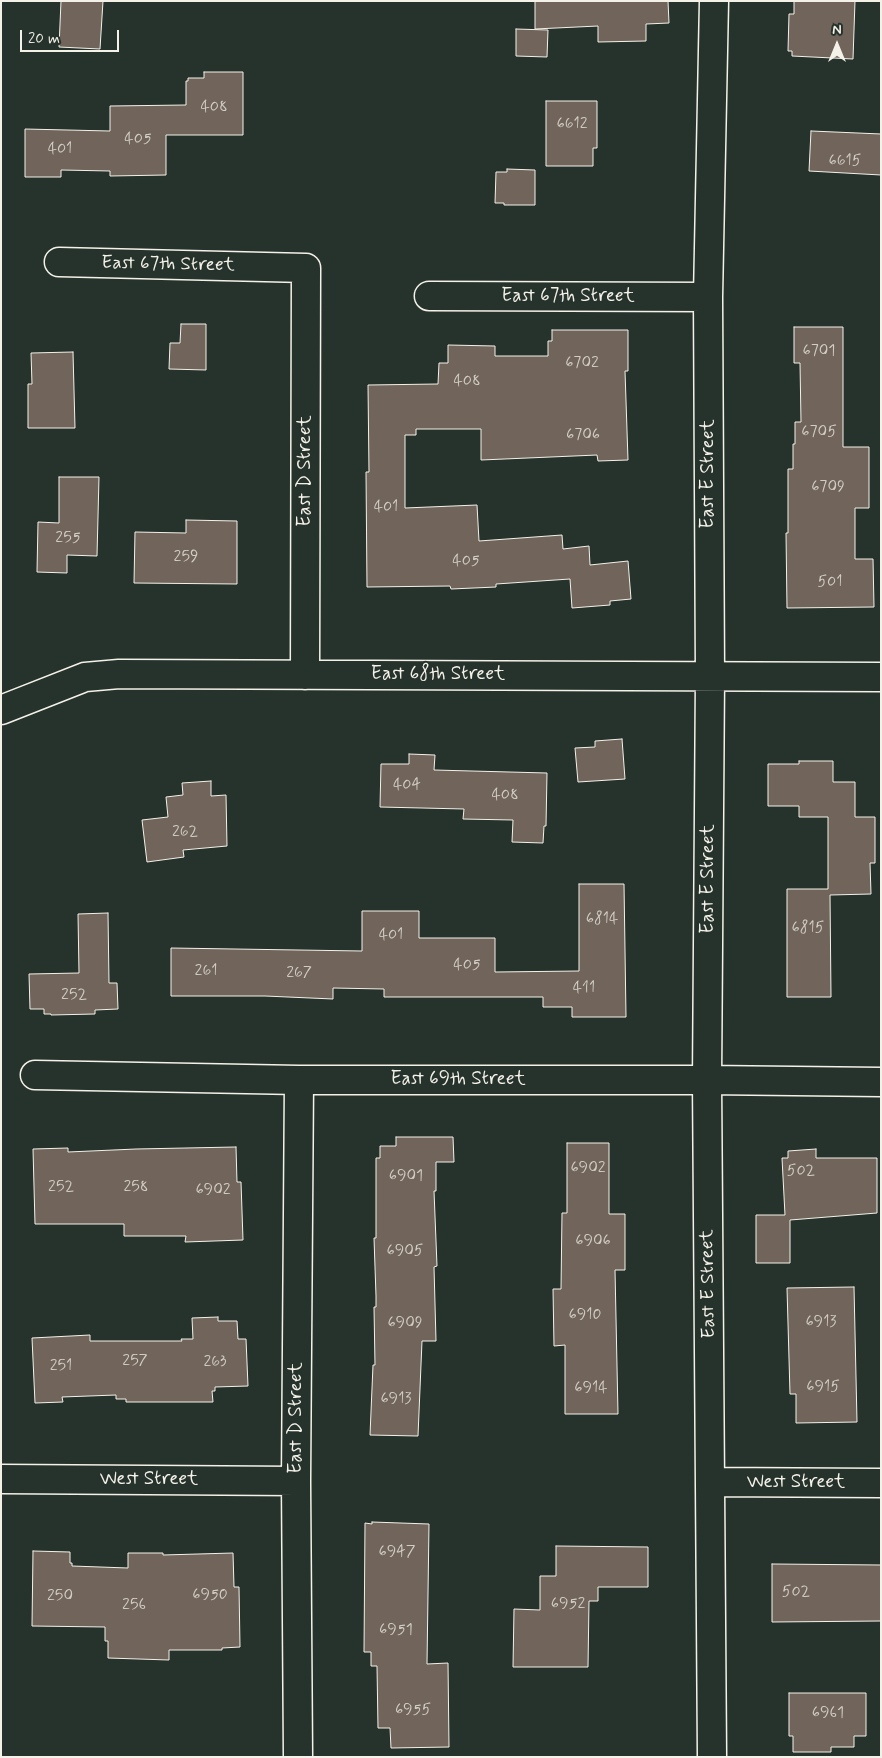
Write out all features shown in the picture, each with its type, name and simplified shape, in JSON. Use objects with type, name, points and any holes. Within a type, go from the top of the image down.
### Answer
[{"type":"street","name":"East E Street","points":[[712,1757],[708,1080],[710,676],[708,297],[714,1]]},
{"type":"street","name":"East 67th Street","points":[[59,262],[306,268]]},
{"type":"street","name":"East D Street","points":[[305,675],[306,268]]},
{"type":"street","name":"East 67th Street","points":[[429,296],[708,297]]},
{"type":"street","name":"East 68th Street","points":[[1,710],[85,677],[119,674],[881,677]]},
{"type":"street","name":"East 69th Street","points":[[35,1075],[299,1080],[881,1082]]},
{"type":"street","name":"East D Street","points":[[298,1757],[296,1481],[299,1080]]},
{"type":"street","name":"West Street","points":[[1,1479],[296,1481]]},
{"type":"street","name":"West Street","points":[[711,1482],[881,1483]]},
{"type":"building","points":[[61,1],[103,1],[100,49],[59,47]]},
{"type":"building","points":[[535,1],[668,1],[669,23],[646,24],[646,41],[598,42],[598,26],[535,29]]},
{"type":"building","points":[[794,1],[855,1],[853,59],[792,56],[792,51],[788,51],[789,14],[794,14]]},
{"type":"building","points":[[516,29],[548,30],[547,57],[516,56]]},
{"type":"building","points":[[204,72],[243,72],[243,135],[166,135],[166,175],[110,176],[110,171],[61,170],[61,177],[25,177],[25,129],[110,131],[110,106],[186,105],[186,81],[188,81],[188,78],[204,78]]},
{"type":"building","points":[[546,101],[597,101],[597,148],[593,148],[593,166],[546,166]]},
{"type":"building","points":[[811,131],[881,134],[881,175],[809,171]]},
{"type":"building","points":[[507,169],[535,170],[535,205],[504,205],[504,203],[495,203],[496,172],[507,172]]},
{"type":"building","points":[[181,324],[206,324],[206,370],[169,369],[170,343],[180,343]]},
{"type":"building","points":[[794,327],[843,327],[843,447],[869,447],[869,508],[855,508],[855,559],[873,559],[874,607],[787,608],[786,533],[788,533],[788,469],[793,469],[795,422],[801,422],[800,363],[794,363]]},
{"type":"building","points":[[552,330],[628,330],[628,371],[625,371],[628,460],[598,461],[597,455],[481,460],[481,429],[416,429],[416,435],[405,435],[405,508],[477,505],[479,541],[562,535],[563,549],[589,546],[590,565],[628,561],[631,599],[610,601],[610,605],[572,608],[570,579],[496,584],[496,587],[451,589],[450,586],[367,587],[366,472],[369,472],[368,385],[438,384],[439,363],[448,363],[448,345],[495,346],[495,356],[548,356],[548,341],[552,341]]},
{"type":"building","points":[[73,352],[75,428],[28,428],[28,384],[32,384],[31,353]]},
{"type":"building","points":[[59,477],[99,477],[97,556],[67,555],[67,573],[37,572],[38,522],[59,523]]},
{"type":"building","points":[[186,520],[237,521],[237,584],[134,583],[135,532],[186,533]]},
{"type":"building","points":[[622,739],[625,779],[578,782],[575,748],[595,747],[595,741]]},
{"type":"building","points":[[409,754],[435,755],[434,770],[547,773],[546,826],[544,826],[543,843],[512,842],[513,820],[463,819],[464,809],[380,807],[381,764],[409,764]]},
{"type":"building","points":[[799,761],[833,761],[833,782],[855,782],[855,817],[875,817],[875,863],[870,863],[871,894],[830,895],[831,997],[787,997],[787,889],[828,889],[828,817],[799,817],[799,806],[768,806],[768,764],[799,764]]},
{"type":"building","points":[[211,781],[211,796],[226,795],[227,846],[183,850],[184,857],[147,862],[142,820],[168,817],[166,797],[183,795],[182,783]]},
{"type":"building","points":[[579,884],[624,884],[626,1017],[572,1017],[572,1007],[543,1007],[543,997],[384,997],[384,989],[333,988],[333,999],[265,996],[171,996],[171,948],[362,951],[362,911],[419,911],[419,938],[495,938],[495,972],[579,971]]},
{"type":"building","points":[[108,913],[109,983],[117,983],[118,1009],[95,1010],[95,1014],[51,1015],[44,1014],[44,1009],[30,1009],[29,974],[79,973],[78,914]]},
{"type":"building","points":[[396,1137],[453,1137],[454,1162],[436,1162],[436,1191],[434,1191],[437,1266],[434,1267],[436,1341],[422,1341],[418,1436],[370,1435],[373,1365],[375,1365],[374,1307],[376,1307],[376,1296],[374,1238],[376,1238],[376,1158],[380,1158],[380,1146],[396,1146]]},
{"type":"building","points":[[567,1143],[609,1143],[609,1214],[625,1214],[625,1270],[615,1270],[618,1414],[565,1414],[565,1345],[554,1346],[553,1289],[561,1289],[562,1213],[567,1213]]},
{"type":"building","points":[[236,1147],[237,1182],[241,1182],[243,1240],[185,1242],[186,1236],[124,1236],[124,1224],[35,1224],[33,1149],[68,1148],[68,1152]]},
{"type":"building","points":[[816,1149],[816,1158],[877,1158],[877,1213],[790,1220],[790,1263],[756,1263],[756,1215],[785,1215],[782,1158],[788,1158],[788,1151]]},
{"type":"building","points":[[854,1287],[857,1422],[796,1423],[796,1394],[790,1394],[787,1288]]},
{"type":"building","points":[[218,1317],[218,1321],[237,1321],[238,1339],[246,1339],[248,1386],[215,1387],[215,1391],[212,1391],[213,1402],[126,1402],[126,1399],[116,1399],[116,1395],[62,1397],[63,1402],[35,1403],[32,1338],[90,1335],[90,1341],[182,1341],[181,1339],[193,1339],[192,1318]]},
{"type":"building","points":[[372,1522],[429,1524],[427,1664],[448,1663],[449,1747],[391,1748],[390,1728],[378,1728],[377,1666],[371,1666],[371,1652],[364,1652],[365,1523],[372,1524]]},
{"type":"building","points":[[556,1546],[648,1547],[648,1587],[598,1587],[598,1601],[589,1601],[588,1667],[513,1667],[514,1609],[540,1610],[540,1576],[556,1576]]},
{"type":"building","points":[[33,1551],[70,1552],[70,1563],[72,1563],[72,1566],[128,1568],[128,1553],[163,1553],[163,1555],[233,1553],[234,1587],[239,1587],[240,1647],[222,1648],[222,1650],[169,1650],[169,1660],[108,1658],[108,1641],[105,1641],[105,1627],[32,1626]]},
{"type":"building","points":[[772,1564],[881,1565],[881,1621],[772,1622]]},
{"type":"building","points":[[789,1693],[866,1693],[866,1736],[854,1736],[854,1747],[831,1747],[831,1752],[793,1752],[793,1736],[789,1736]]}]
